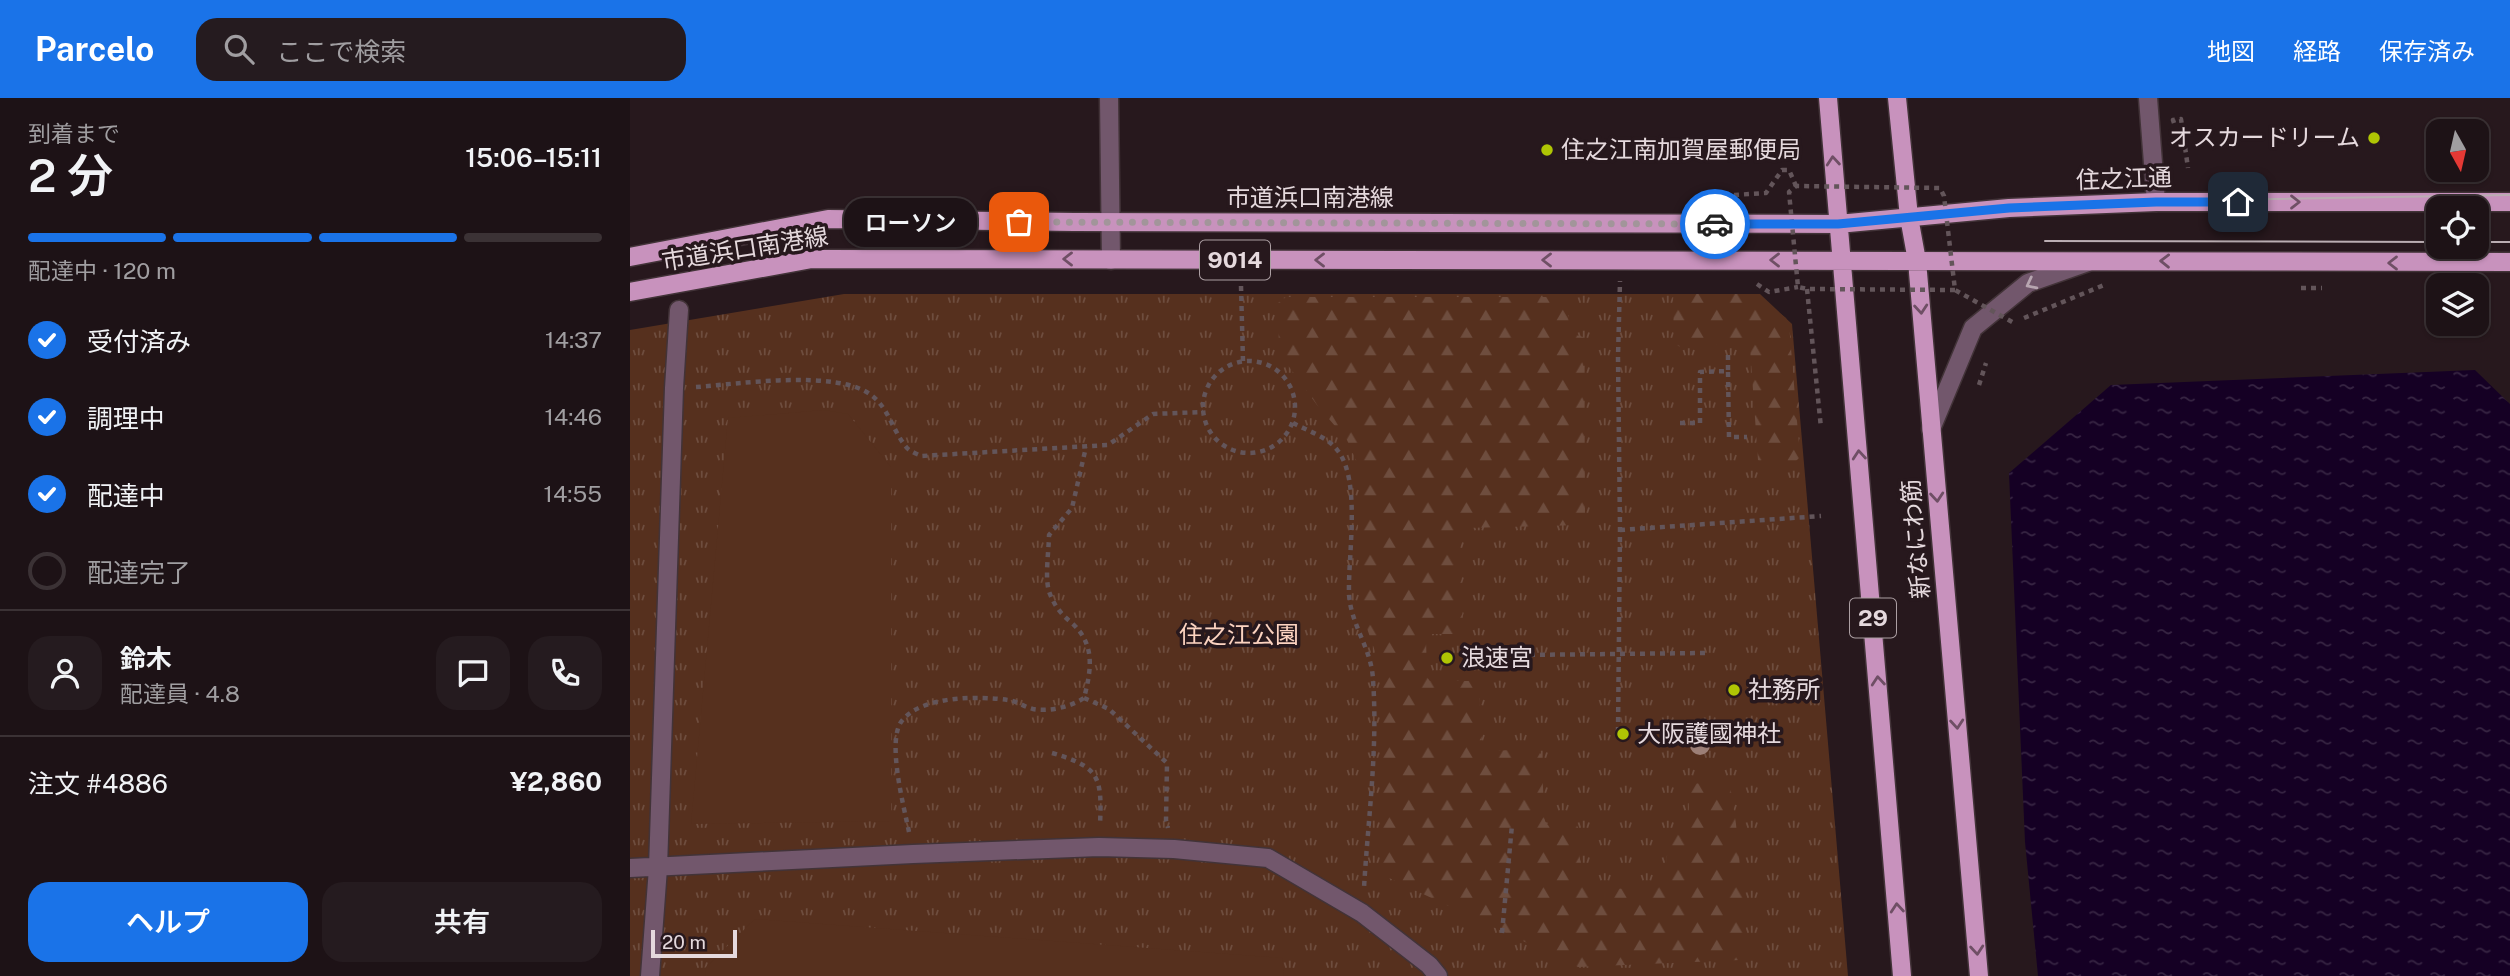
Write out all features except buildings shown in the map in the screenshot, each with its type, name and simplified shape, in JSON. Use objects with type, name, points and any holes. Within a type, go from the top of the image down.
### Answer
[{"type":"main road","name":"新なにわ筋","points":[[1828,98],[1902,976]]},
{"type":"main road","name":"新なにわ筋","points":[[1897,98],[1909,217],[1917,261],[1979,976]]},
{"type":"main road","name":"住之江通","points":[[1909,217],[2009,208],[2156,202],[2510,202]]},
{"type":"main road","name":"市道浜口南港線","points":[[630,257],[828,219],[1838,224],[1909,217]]},
{"type":"main road","name":"市道浜口南港線","points":[[630,292],[812,259],[1917,261]]},
{"type":"main road","points":[[1917,261],[2510,262]]},
{"type":"street","points":[[1109,98],[1111,260]]},
{"type":"street","points":[[2148,98],[2156,202]]},
{"type":"street","points":[[1931,429],[1973,328],[2028,284],[2095,260]]},
{"type":"street","points":[[650,976],[658,868],[679,310]]},
{"type":"street","points":[[630,868],[1099,847],[1174,849],[1268,858],[1362,913],[1429,965],[1438,976]]},
{"type":"path","points":[[2175,133],[2174,120],[2181,119],[2188,168]]},
{"type":"path","points":[[1734,195],[1766,193],[1782,170],[1789,170],[1796,186]]},
{"type":"path","points":[[1955,290],[1944,196],[1940,188],[1796,186],[1789,192],[1798,287],[1955,290],[2014,323],[2109,283]]},
{"type":"path","points":[[1618,732],[1619,259]]},
{"type":"path","points":[[1241,286],[1243,361]]},
{"type":"path","points":[[2295,287],[2322,288]]},
{"type":"path","points":[[1807,289],[1821,428]]},
{"type":"path","points":[[1728,355],[1729,437],[1747,437]]},
{"type":"path","points":[[1243,361],[1261,362],[1277,370],[1287,380],[1294,394],[1296,408],[1293,423],[1284,438],[1270,449],[1253,454],[1235,452],[1219,443],[1208,429],[1203,412],[1204,394],[1212,379],[1226,367],[1243,361]]},
{"type":"path","points":[[1680,423],[1700,423],[1700,372],[1728,371]]},
{"type":"path","points":[[674,388],[817,380],[847,384],[871,394],[884,409],[908,450],[921,456],[1108,445],[1153,414],[1203,412]]},
{"type":"path","points":[[1293,423],[1326,440],[1339,452],[1348,474],[1351,495],[1350,611],[1373,677],[1373,755],[1362,913]]},
{"type":"path","points":[[913,854],[897,771],[895,746],[901,722],[917,710],[938,701],[1012,700],[1031,709],[1046,710],[1074,705],[1084,698],[1091,674],[1091,656],[1086,641],[1061,614],[1048,591],[1048,580],[1049,535],[1073,508],[1086,447]]},
{"type":"path","points":[[1619,530],[1821,516]]},
{"type":"path","points":[[1520,655],[1705,653]]},
{"type":"path","points":[[1084,698],[1109,709],[1167,763],[1166,820],[1174,849]]},
{"type":"path","points":[[1052,752],[1087,766],[1098,779],[1101,794],[1099,847]]},
{"type":"path","points":[[1502,933],[1512,825]]},
{"type":"green space","name":"住之江公園","points":[[844,294],[1760,294],[1792,324],[1848,976],[630,976],[630,330]]},
{"type":"green space","points":[[1675,294],[1757,295],[1786,318],[1789,324],[1800,457],[1796,461],[1762,464],[1758,460],[1750,348],[1745,343],[1680,347],[1674,343]]},
{"type":"green space","points":[[1286,297],[1563,297],[1568,301],[1569,333],[1583,337],[1585,520],[1580,525],[1465,528],[1460,535],[1463,630],[1459,634],[1431,634],[1426,639],[1427,677],[1430,681],[1479,683],[1482,746],[1486,751],[1536,749],[1541,754],[1545,821],[1548,825],[1574,824],[1578,827],[1581,885],[1585,890],[1661,887],[1664,883],[1670,830],[1688,814],[1688,792],[1691,784],[1724,781],[1730,785],[1748,954],[1740,960],[1578,967],[1387,877],[1381,862],[1383,674],[1363,617],[1358,530],[1360,469],[1347,440],[1279,353],[1278,303]]},
{"type":"green space","points":[[824,410],[848,414],[891,467],[891,821],[691,824],[728,418]]},
{"type":"green space","points":[[755,919],[1282,958],[1284,976],[706,976],[705,968]]},
{"type":"water","points":[[2475,370],[2510,404],[2510,976],[2038,976],[2025,842],[2009,473],[2111,385]]},
{"type":"tram line","points":[[2039,209],[2217,200],[2510,195]]},
{"type":"tram line","points":[[2045,241],[2426,242]]},
{"type":"tram line","points":[[2489,242],[2510,242]]},
{"type":"way so far","points":[[1019,222],[1715,224]]},
{"type":"place","name":"オスカードリーム","points":[[2374,138]]},
{"type":"place","name":"住之江南加賀屋郵便局","points":[[1547,150]]},
{"type":"place","name":"ローソン","points":[[1019,222]]},
{"type":"place","name":"浪速宮","points":[[1447,658]]},
{"type":"place","name":"社務所","points":[[1734,690]]},
{"type":"place","name":"大阪護國神社","points":[[1623,734]]},
{"type":"route","points":[[1715,224],[1838,224],[2009,208],[2156,202],[2238,202]]}]
